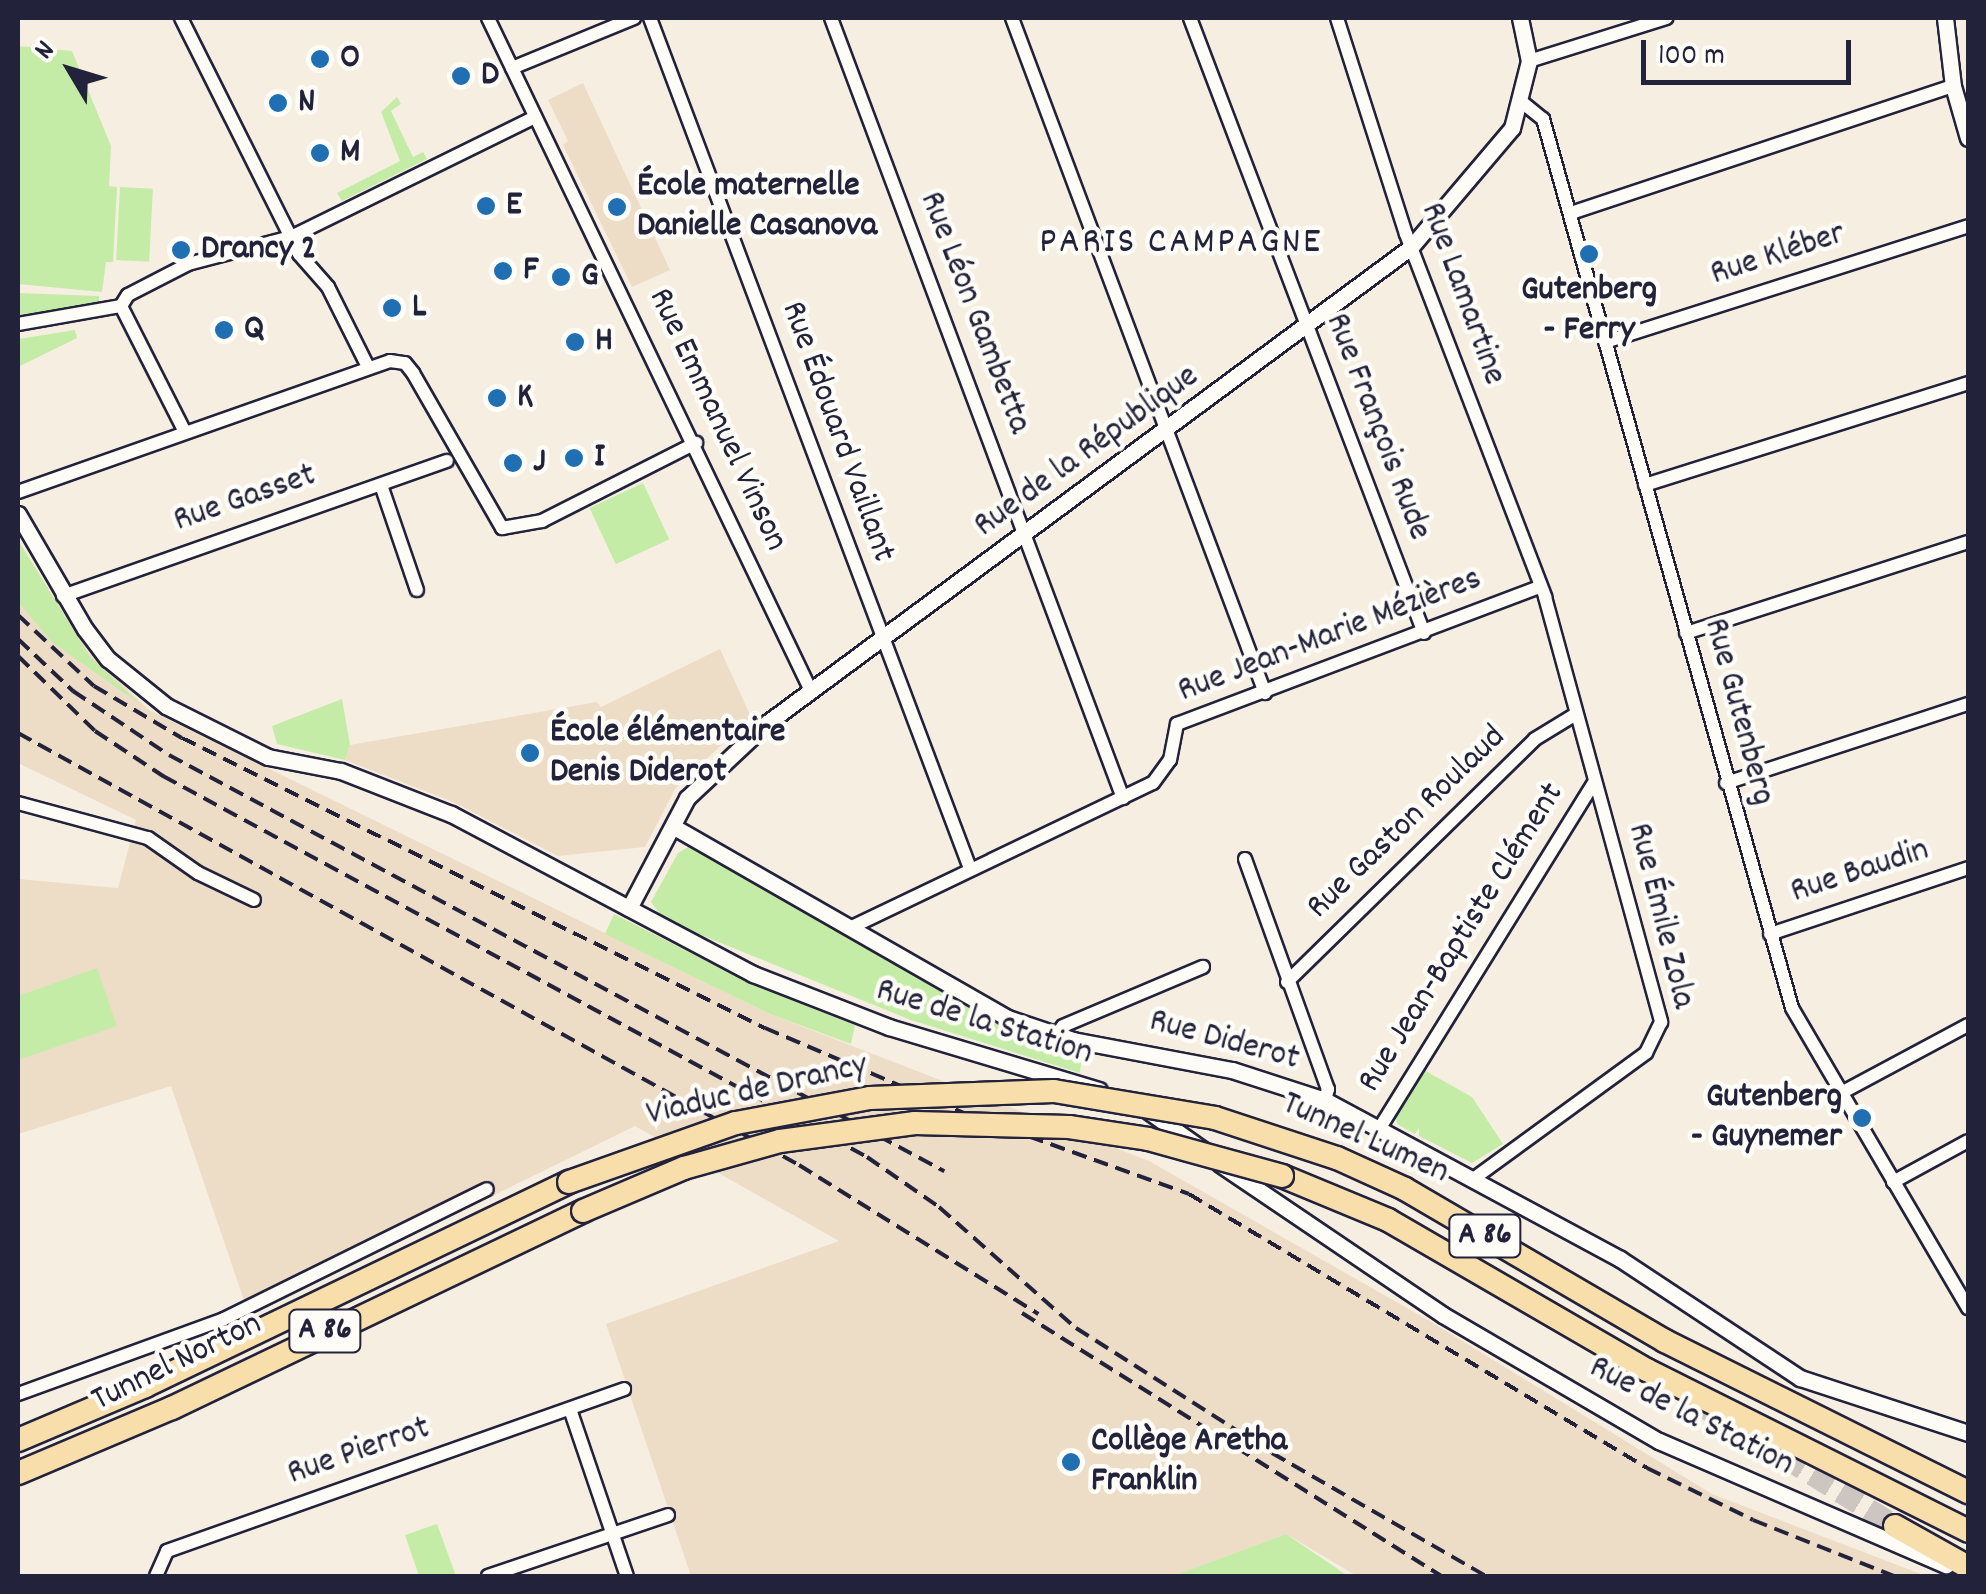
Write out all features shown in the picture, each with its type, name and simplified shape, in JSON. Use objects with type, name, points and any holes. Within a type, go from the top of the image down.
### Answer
[{"type":"highway","name":"Viaduc de Drancy","points":[[568,1182],[736,1124],[870,1098],[967,1090]]},
{"type":"highway","name":"Tunnel Lumen","points":[[967,1090],[1142,1102],[1272,1134],[1337,1158],[1405,1189],[1665,1340],[1968,1492]]},
{"type":"highway","name":"Viaduc de Drancy","points":[[583,1211],[684,1168],[780,1141],[915,1124],[1069,1127],[1148,1139],[1282,1176]]},
{"type":"highway","name":"Tunnel Lumen","points":[[1282,1176],[1388,1220],[1647,1370],[1968,1531]]},
{"type":"highway","name":"Tunnel Norton","points":[[18,1440],[146,1386],[568,1182]]},
{"type":"highway","name":"Tunnel Norton","points":[[18,1474],[172,1408],[583,1211]]},
{"type":"highway","points":[[1895,1526],[1968,1570]]},
{"type":"street","points":[[181,18],[292,237],[332,294],[368,367]]},
{"type":"street","name":"Rue Emmanuel Vinson","points":[[488,18],[696,443],[810,689]]},
{"type":"street","points":[[512,68],[634,18]]},
{"type":"street","name":"Rue Édouard Vaillant","points":[[650,18],[880,637],[970,866]]},
{"type":"street","name":"Rue Léon Gambetta","points":[[830,18],[1124,798]]},
{"type":"street","points":[[1012,18],[1265,694]]},
{"type":"street","name":"Rue François Rude","points":[[1190,18],[1305,330],[1424,632]]},
{"type":"street","name":"Rue Lamartine","points":[[1337,18],[1411,247],[1540,588]]},
{"type":"street","name":"Rue de la République","points":[[629,908],[687,798],[810,689],[1166,433],[1411,247],[1501,142],[1524,102],[1529,61],[1520,18]]},
{"type":"street","points":[[1529,61],[1666,18]]},
{"type":"street","points":[[1945,18],[1953,86],[1968,138]]},
{"type":"street","points":[[1571,213],[1953,86]]},
{"type":"street","name":"Rue Gutenberg","points":[[1524,102],[1543,119],[1726,783],[1802,1032],[1968,1308]]},
{"type":"street","points":[[18,324],[121,306],[128,294],[188,264],[292,237],[535,117]]},
{"type":"street","name":"Rue Kléber","points":[[1606,342],[1968,226]]},
{"type":"street","points":[[121,306],[185,432]]},
{"type":"street","points":[[18,492],[368,367],[405,362],[502,528],[542,521],[696,443]]},
{"type":"street","points":[[1645,484],[1968,383]]},
{"type":"street","name":"Rue Gasset","points":[[63,596],[447,461]]},
{"type":"street","points":[[381,485],[416,590]]},
{"type":"street","name":"Rue de la Station","points":[[18,514],[63,596],[108,659],[166,706],[268,757],[341,771],[451,814],[700,949],[819,1001],[1130,1101],[1443,1315],[1659,1441],[1968,1570]]},
{"type":"street","points":[[1686,633],[1968,542]]},
{"type":"street","name":"Rue Jean-Marie Mézières","points":[[854,926],[970,866],[1124,798],[1165,771],[1177,724],[1540,588]]},
{"type":"street","name":"Rue Émile Zola","points":[[1476,1177],[1656,1043],[1661,1022],[1540,588]]},
{"type":"street","points":[[1726,783],[1968,704]]},
{"type":"street","name":"Rue Gaston Roulaud","points":[[1286,982],[1535,739],[1576,714]]},
{"type":"street","name":"Rue Jean-Baptiste Clément","points":[[1380,1126],[1594,782]]},
{"type":"street","points":[[18,804],[148,838],[198,873],[254,900]]},
{"type":"street","name":"Rue Diderot","points":[[674,826],[854,926],[1008,1018],[1056,1035],[1178,1056],[1325,1100],[1476,1177],[1684,1297],[1800,1378],[1968,1432]]},
{"type":"street","points":[[1246,859],[1286,982],[1328,1089],[1325,1100]]},
{"type":"street","name":"Rue Baudin","points":[[1770,934],[1968,868]]},
{"type":"street","points":[[1056,1035],[1062,1026],[1203,967]]},
{"type":"street","points":[[1841,1093],[1968,1025]]},
{"type":"street","points":[[1894,1182],[1968,1142]]},
{"type":"street","points":[[18,1394],[224,1319],[487,1188]]},
{"type":"street","name":"Rue Pierrot","points":[[156,1576],[167,1550],[624,1389]]},
{"type":"street","points":[[570,1409],[627,1576]]},
{"type":"street","points":[[488,1576],[668,1514]]},
{"type":"shaded area","name":"École maternelle Danielle Casanova","points":[[583,83],[670,270],[632,287],[563,145],[568,141],[548,100]]},
{"type":"shaded area","points":[[18,540],[88,652],[149,710],[770,1014],[1149,1161],[1428,1320],[1712,1494],[1926,1576],[1357,1576],[1286,1534],[1174,1576],[691,1576],[606,1324],[839,1241],[635,1126],[249,1315],[171,1086],[18,1134],[18,879],[118,888],[136,820],[18,763]]},
{"type":"shaded area","name":"École élémentaire Denis Diderot","points":[[720,649],[751,717],[675,789],[645,847],[558,856],[453,802],[345,760],[350,745],[597,702],[601,707]]},
{"type":"green space","points":[[18,46],[72,51],[111,146],[109,186],[117,187],[113,262],[106,262],[102,292],[18,284]]},
{"type":"green space","points":[[397,97],[401,104],[391,111],[413,157],[423,152],[427,159],[342,201],[337,193],[400,161],[381,112]]},
{"type":"green space","points":[[120,187],[153,189],[149,262],[116,260]]},
{"type":"green space","points":[[18,293],[99,296],[99,308],[18,318]]},
{"type":"green space","points":[[75,330],[77,338],[18,367],[18,339]]},
{"type":"green space","points":[[643,483],[669,539],[616,564],[590,508]]},
{"type":"green space","points":[[18,540],[90,657],[141,705],[52,642],[18,602]]},
{"type":"green space","points":[[342,699],[350,745],[345,760],[277,744],[272,726]]},
{"type":"green space","points":[[690,846],[1005,1024],[1082,1051],[1080,1073],[911,1020],[664,920],[651,902],[678,853]]},
{"type":"green space","points":[[614,914],[752,984],[855,1025],[851,1044],[770,1014],[605,934]]},
{"type":"green space","points":[[97,968],[117,1026],[18,1060],[18,996]]},
{"type":"green space","points":[[1424,1070],[1472,1097],[1503,1144],[1472,1163],[1419,1136],[1419,1128],[1415,1134],[1397,1124],[1396,1115]]},
{"type":"green space","points":[[437,1524],[456,1576],[419,1576],[405,1535]]},
{"type":"green space","points":[[1286,1534],[1348,1576],[1174,1576],[1189,1570]]},
{"type":"tunnel","points":[[1700,1405],[1895,1526]]},
{"type":"railway","points":[[18,615],[94,686],[182,738],[765,1028],[964,1113],[1189,1194],[1647,1468],[1753,1520],[1894,1576]]},
{"type":"railway","points":[[18,639],[73,691],[169,755],[944,1171]]},
{"type":"railway","points":[[18,656],[95,731],[163,776],[867,1157],[939,1207],[1076,1328],[1272,1453],[1486,1576]]},
{"type":"railway","points":[[18,733],[799,1165],[1038,1314]]},
{"type":"railway","points":[[1022,1313],[1441,1576]]},
{"type":"place","name":"O","points":[[320,59]]},
{"type":"place","name":"D","points":[[461,76]]},
{"type":"place","name":"N","points":[[278,103]]},
{"type":"place","name":"M","points":[[320,153]]},
{"type":"place","name":"E","points":[[486,206]]},
{"type":"place","name":"École maternelle Danielle Casanova","points":[[617,207]]},
{"type":"place","name":"Drancy 2","points":[[181,250]]},
{"type":"place","name":"Gutenberg - Ferry","points":[[1589,254]]},
{"type":"place","name":"F","points":[[503,271]]},
{"type":"place","name":"G","points":[[561,277]]},
{"type":"place","name":"L","points":[[392,308]]},
{"type":"place","name":"Q","points":[[224,330]]},
{"type":"place","name":"H","points":[[575,342]]},
{"type":"place","name":"K","points":[[497,398]]},
{"type":"place","name":"I","points":[[574,458]]},
{"type":"place","name":"J","points":[[513,463]]},
{"type":"place","name":"École élémentaire Denis Diderot","points":[[530,753]]},
{"type":"place","name":"Gutenberg - Guynemer","points":[[1862,1118]]},
{"type":"place","name":"Collège Aretha Franklin","points":[[1071,1462]]},
{"type":"district","name":"PARIS CAMPAGNE","points":[[1181,244]]}]
